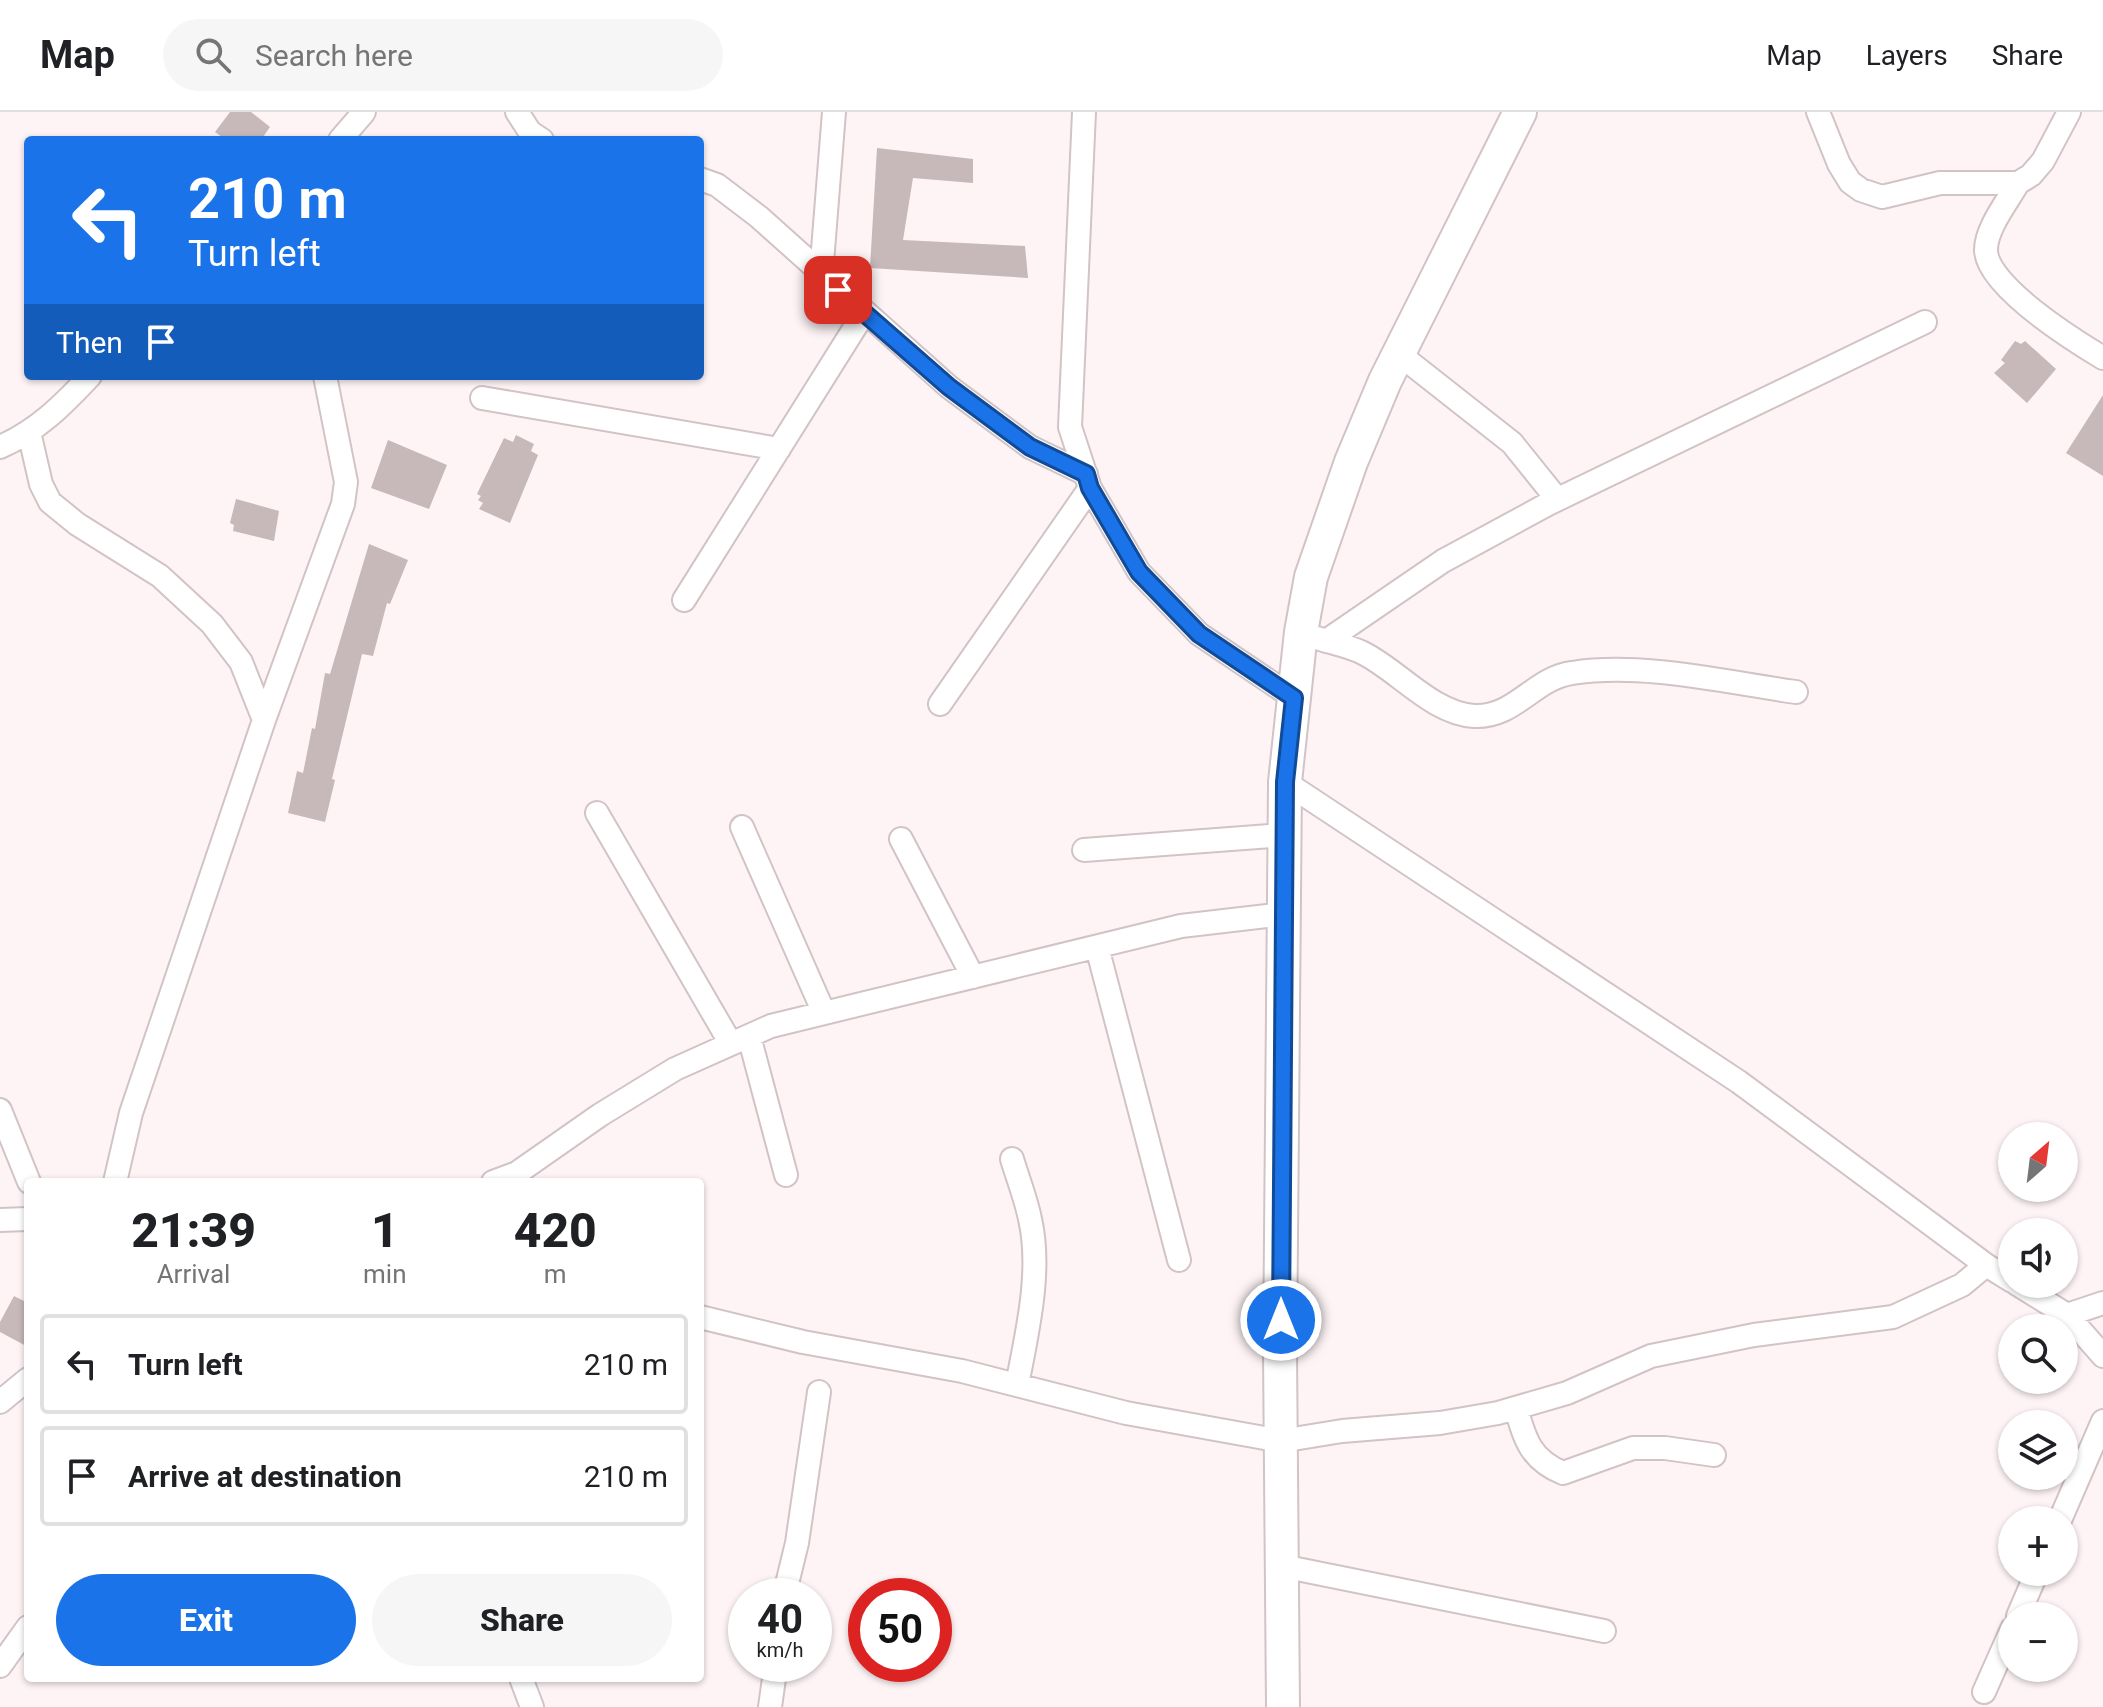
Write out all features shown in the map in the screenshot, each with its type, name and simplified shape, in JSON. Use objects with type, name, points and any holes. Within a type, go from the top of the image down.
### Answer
[{"type":"main road","points":[[1283,1707],[1281,1441],[1285,782],[1294,698],[1313,637],[1311,577],[1341,491],[1399,354],[1520,112]]},
{"type":"street","points":[[343,136],[364,112]]},
{"type":"street","points":[[517,112],[536,136]]},
{"type":"street","points":[[821,275],[834,112]]},
{"type":"street","points":[[1084,112],[1070,427],[1088,481],[1139,572],[1199,634],[1294,698]]},
{"type":"street","points":[[1818,112],[1839,164],[1850,182],[1861,190],[1882,197],[1940,183],[2018,183]]},
{"type":"street","points":[[2069,112],[2043,161],[2031,175],[2018,183],[1989,235],[1985,251],[1989,262],[2032,312],[2103,358]]},
{"type":"street","points":[[704,180],[717,185],[759,217],[949,387],[1030,447],[1088,481]]},
{"type":"street","points":[[684,600],[864,313]]},
{"type":"street","points":[[1313,637],[1557,499],[1925,322]]},
{"type":"street","points":[[1399,354],[1512,443],[1557,499]]},
{"type":"street","points":[[0,447],[29,432],[59,410],[86,380]]},
{"type":"street","points":[[116,1178],[131,1113],[264,720],[343,504],[346,482],[326,380]]},
{"type":"street","points":[[482,398],[779,449]]},
{"type":"street","points":[[29,432],[41,484],[50,502],[77,524],[160,576],[212,624],[241,662],[264,720]]},
{"type":"street","points":[[940,704],[1088,481]]},
{"type":"street","points":[[1313,637],[1362,653],[1440,705],[1473,716],[1502,712],[1543,682],[1569,673],[1618,668],[1796,692]]},
{"type":"street","points":[[1285,782],[1739,1082],[1998,1273]]},
{"type":"street","points":[[597,813],[740,1040],[786,1175]]},
{"type":"street","points":[[742,827],[824,1013]]},
{"type":"street","points":[[1084,850],[1284,835]]},
{"type":"street","points":[[901,839],[973,977]]},
{"type":"street","points":[[504,1178],[517,1173],[600,1115],[675,1069],[771,1026],[1181,926],[1284,914]]},
{"type":"street","points":[[1097,947],[1179,1260]]},
{"type":"street","points":[[0,1110],[27,1178]]},
{"type":"street","points":[[1012,1159],[1031,1221],[1033,1269],[1028,1329],[1017,1385]]},
{"type":"street","points":[[0,1220],[24,1219]]},
{"type":"street","points":[[704,1318],[803,1342],[962,1371],[1126,1413],[1281,1441],[1342,1431],[1440,1423],[1516,1408],[1567,1393],[1651,1356],[1754,1335],[1893,1317],[1962,1285],[1986,1265]]},
{"type":"street","points":[[2039,1298],[2065,1314]]},
{"type":"street","points":[[2070,1314],[2103,1303]]},
{"type":"street","points":[[2078,1328],[2103,1356]]},
{"type":"street","points":[[0,1402],[24,1382]]},
{"type":"street","points":[[788,1578],[797,1543],[819,1392]]},
{"type":"street","points":[[1516,1408],[1532,1455],[1547,1467],[1563,1473],[1633,1448],[1665,1448],[1714,1455]]},
{"type":"street","points":[[2066,1506],[2103,1421]]},
{"type":"street","points":[[1282,1566],[1604,1631]]},
{"type":"street","points":[[0,1666],[24,1633]]},
{"type":"street","points":[[1984,1692],[1998,1660]]},
{"type":"street","points":[[523,1682],[532,1707]]},
{"type":"street","points":[[770,1707],[773,1682]]},
{"type":"building","points":[[230,112],[251,112],[270,127],[264,136],[220,136],[215,132]]},
{"type":"building","points":[[877,148],[973,159],[973,183],[913,178],[903,240],[1025,246],[1028,278],[870,268]]},
{"type":"building","points":[[2015,341],[2021,344],[2025,341],[2056,369],[2027,403],[1994,373],[2005,363],[2001,360]]},
{"type":"building","points":[[2103,395],[2103,476],[2066,453]]},
{"type":"building","points":[[516,435],[534,444],[531,451],[538,455],[510,523],[479,509],[483,503],[478,500],[481,496],[477,494],[504,438],[513,442]]},
{"type":"building","points":[[388,440],[447,465],[429,509],[371,488]]},
{"type":"building","points":[[236,499],[279,511],[274,541],[233,531],[234,525],[230,523]]},
{"type":"building","points":[[369,544],[408,560],[390,604],[387,603],[373,656],[362,654],[332,779],[335,780],[325,822],[288,813],[297,771],[303,773],[312,728],[315,729],[325,673],[330,674]]},
{"type":"building","points":[[14,1296],[24,1301],[24,1345],[0,1332],[0,1322]]},
{"type":"route","points":[[838,290],[949,387],[1030,447],[1086,474],[1090,488],[1139,572],[1199,634],[1294,698],[1285,782],[1281,1320]]}]
